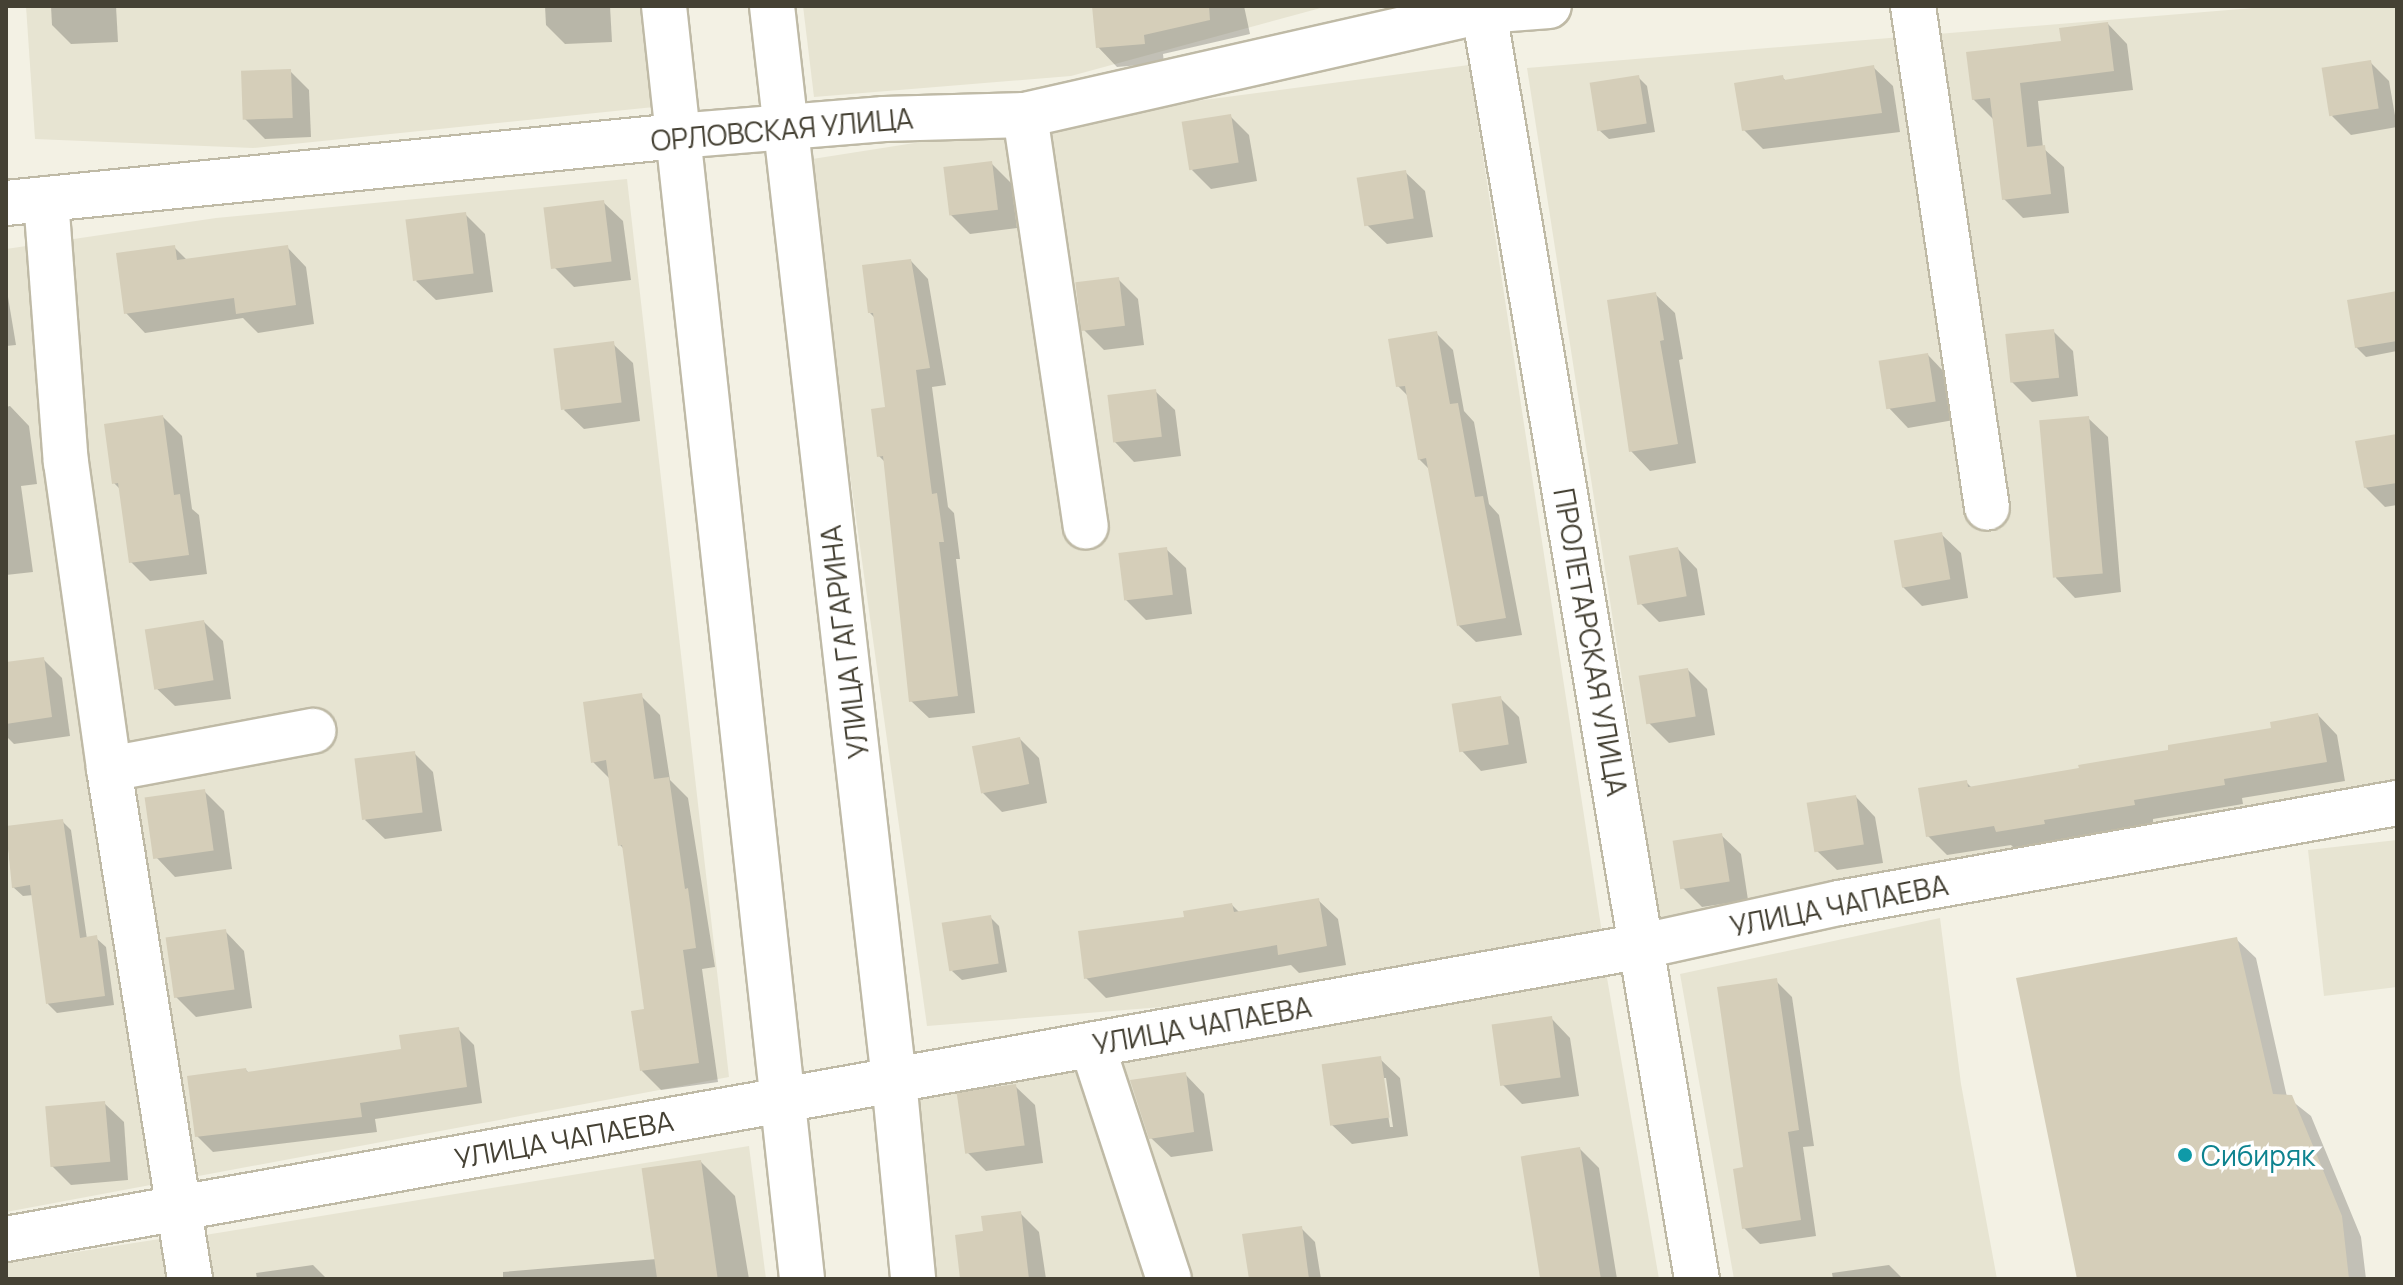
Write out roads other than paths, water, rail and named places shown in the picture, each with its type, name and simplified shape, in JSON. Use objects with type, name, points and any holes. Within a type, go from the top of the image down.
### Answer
[{"type":"street","points":[[664,6],[802,1279]]},
{"type":"street","name":"УЛИЦА ГАГАРИНА","points":[[772,6],[894,1080],[913,1279]]},
{"type":"street","name":"ОРЛОВСКАЯ УЛИЦА","points":[[16,200],[677,136],[884,119],[1025,115],[1484,9],[1549,6]]},
{"type":"street","points":[[1913,6],[1987,508]]},
{"type":"street","name":"ПРОЛЕТАРСКАЯ УЛИЦА","points":[[1484,9],[1697,1279]]},
{"type":"street","points":[[1025,115],[1086,526]]},
{"type":"street","points":[[16,200],[66,462],[109,769],[190,1279]]},
{"type":"street","points":[[109,769],[313,731]]},
{"type":"street","name":"УЛИЦА ЧАПАЕВА","points":[[6,1239],[1643,946],[1839,903],[2397,803]]},
{"type":"street","points":[[1092,1045],[1169,1279]]},
{"type":"place","name":"Сибиряк","points":[[2185,1155]]}]
